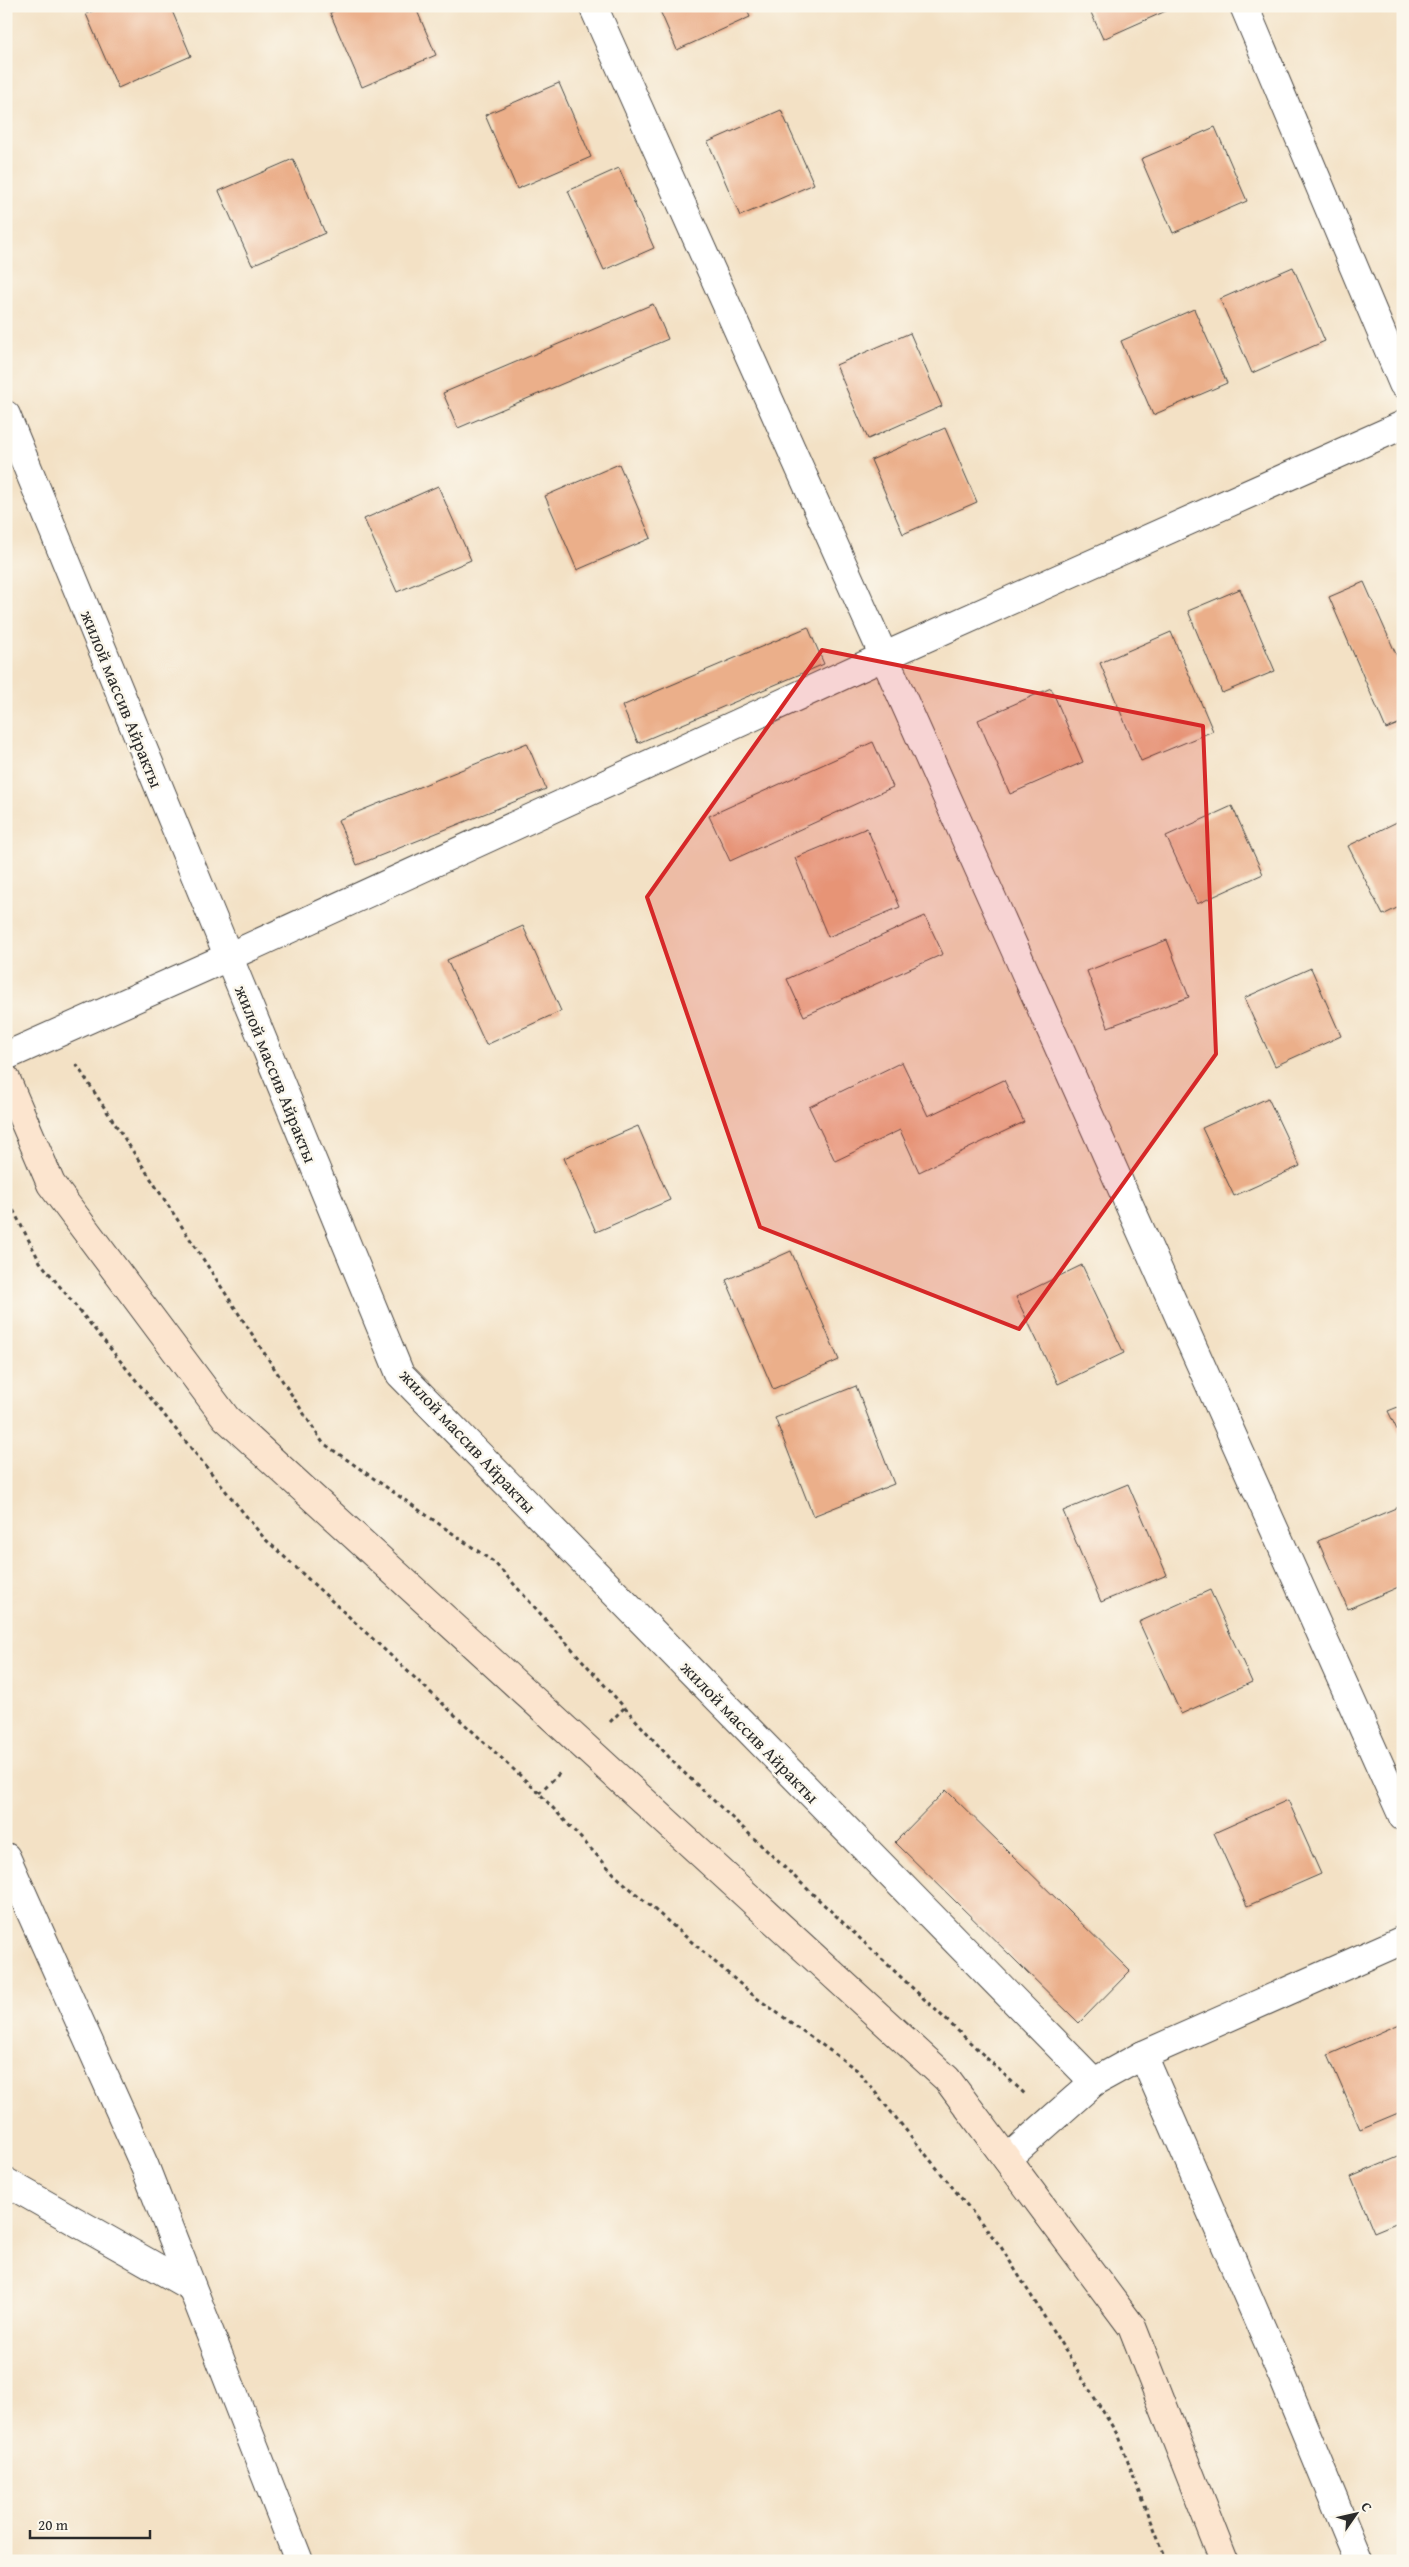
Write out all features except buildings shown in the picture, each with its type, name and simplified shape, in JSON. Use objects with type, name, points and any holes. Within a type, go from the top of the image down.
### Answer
[{"type":"main road","points":[[6,1079],[51,1184],[226,1418],[947,2079],[1132,2327],[1224,2561]]},
{"type":"street","points":[[592,6],[1403,1817]]},
{"type":"street","points":[[1244,6],[1403,384]]},
{"type":"street","name":"жилой массив Айракты","points":[[6,415],[400,1374],[1094,2082]]},
{"type":"street","points":[[6,1056],[228,957],[883,657],[1403,425]]},
{"type":"street","points":[[6,1857],[145,2167],[300,2561]]},
{"type":"street","points":[[1007,2159],[1094,2082],[1143,2055],[1403,1940]]},
{"type":"street","points":[[1143,2055],[1282,2375],[1359,2561]]},
{"type":"street","points":[[6,2182],[191,2287]]},
{"type":"path","points":[[57,1034],[323,1443],[495,1563],[676,1765],[1052,2120]]},
{"type":"path","points":[[6,1196],[40,1262],[264,1538],[539,1793],[617,1877],[754,1996],[857,2070],[1001,2248],[1117,2434],[1167,2561]]},
{"type":"highlighted area","points":[[822,650],[1203,726],[1216,1054],[1019,1329],[760,1227],[647,897]]}]
